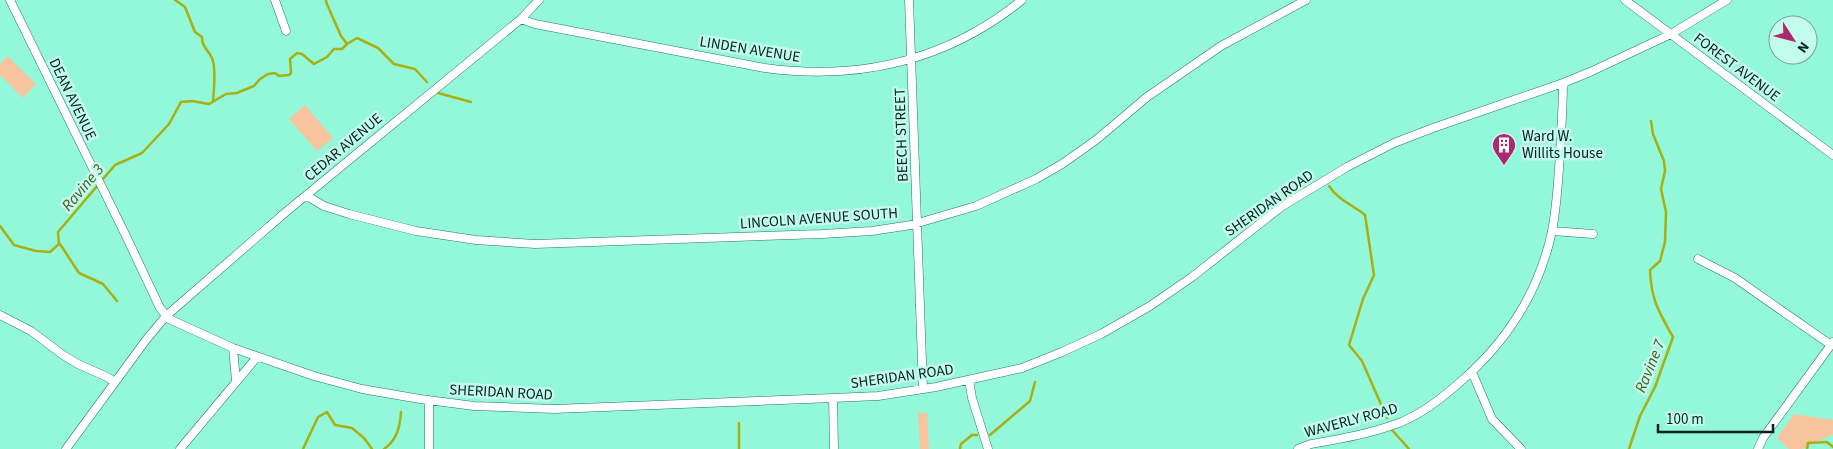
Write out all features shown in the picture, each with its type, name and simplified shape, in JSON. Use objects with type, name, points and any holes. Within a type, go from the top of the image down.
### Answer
[{"type":"street","name":"DEAN AVENUE","points":[[10,0],[160,308],[166,316]]},
{"type":"street","points":[[275,0],[286,31]]},
{"type":"street","name":"CEDAR AVENUE","points":[[166,316],[520,19],[539,0]]},
{"type":"street","name":"BEECH STREET","points":[[909,0],[923,389]]},
{"type":"street","name":"LINDEN AVENUE","points":[[520,19],[535,24],[662,49],[789,71],[842,72],[905,62],[932,52],[963,39],[1022,0]]},
{"type":"street","name":"LINCOLN AVENUE SOUTH","points":[[307,196],[324,206],[416,231],[476,240],[535,244],[822,234],[872,231],[918,224],[976,206],[1036,179],[1062,164],[1147,97],[1221,46],[1306,0]]},
{"type":"street","name":"FOREST AVENUE","points":[[1625,0],[1833,155]]},
{"type":"street","name":"SHERIDAN ROAD","points":[[166,316],[177,323],[234,348],[314,376],[362,389],[474,406],[554,409],[878,396],[969,380],[1022,368],[1101,334],[1157,301],[1192,277],[1281,207],[1347,167],[1394,143],[1563,83],[1671,34],[1727,0]]},
{"type":"street","name":"WAVERLY ROAD","points":[[1298,449],[1311,444],[1396,424],[1416,415],[1449,392],[1495,348],[1521,312],[1542,266],[1552,231],[1558,181],[1563,83]]},
{"type":"street","points":[[1552,231],[1593,234]]},
{"type":"street","points":[[1698,259],[1742,283],[1832,343],[1758,449]]},
{"type":"street","points":[[0,315],[30,331],[71,360],[107,376],[115,382]]},
{"type":"street","points":[[66,449],[166,316]]},
{"type":"street","points":[[234,348],[236,381]]},
{"type":"street","points":[[180,449],[258,357]]},
{"type":"street","points":[[1472,372],[1492,419],[1521,449]]},
{"type":"street","points":[[969,380],[972,398],[988,449]]},
{"type":"street","points":[[833,398],[834,449]]},
{"type":"street","points":[[429,400],[429,449]]},
{"type":"shaded area","points":[[7,56],[36,84],[23,98],[0,75],[0,64]]},
{"type":"shaded area","points":[[305,105],[333,138],[317,151],[289,119]]},
{"type":"shaded area","points":[[918,413],[927,413],[929,449],[920,449]]},
{"type":"shaded area","points":[[1794,414],[1833,420],[1833,434],[1802,449],[1789,449],[1777,438]]},
{"type":"waterway","name":"Ravine 3","points":[[175,0],[185,7],[195,32],[202,37],[203,44],[212,58],[215,76],[213,101]]},
{"type":"waterway","name":"Ravine 3","points":[[0,226],[14,245],[36,251],[50,252],[59,244],[58,232],[115,165],[142,153],[169,124],[181,102],[192,101],[209,104],[226,94],[237,93],[254,86],[268,74],[289,75],[291,73],[290,59],[297,53],[302,54],[314,64],[327,57],[334,49],[342,49],[347,44],[341,36],[326,0]]},
{"type":"waterway","points":[[347,44],[357,38],[378,48],[394,64],[415,69],[427,82]]},
{"type":"waterway","points":[[438,93],[471,102]]},
{"type":"waterway","name":"Ravine 7","points":[[1629,449],[1640,416],[1655,387],[1673,337],[1657,305],[1652,290],[1650,270],[1660,261],[1665,242],[1666,212],[1661,189],[1665,171],[1664,161],[1653,134],[1651,121]]},
{"type":"waterway","name":"Ravine 7","points":[[1329,186],[1341,199],[1365,215],[1374,275],[1363,299],[1349,345],[1362,361],[1387,418]]},
{"type":"waterway","points":[[60,244],[79,273],[103,284],[117,301]]},
{"type":"waterway","points":[[990,435],[1030,401],[1035,382]]},
{"type":"waterway","points":[[303,449],[318,417],[327,412],[335,425],[352,428],[364,438],[372,449]]},
{"type":"waterway","points":[[384,449],[392,442],[397,433],[401,412]]},
{"type":"waterway","points":[[739,423],[739,449]]},
{"type":"waterway","name":"Ravine 7","points":[[1392,430],[1409,449]]},
{"type":"waterway","points":[[960,449],[961,444],[972,435],[977,435]]},
{"type":"waterway","name":"Ravine 7","points":[[1807,449],[1808,443],[1827,442],[1833,447]]},
{"type":"place","name":"Ward W. Willits House","points":[[1504,166]]}]
